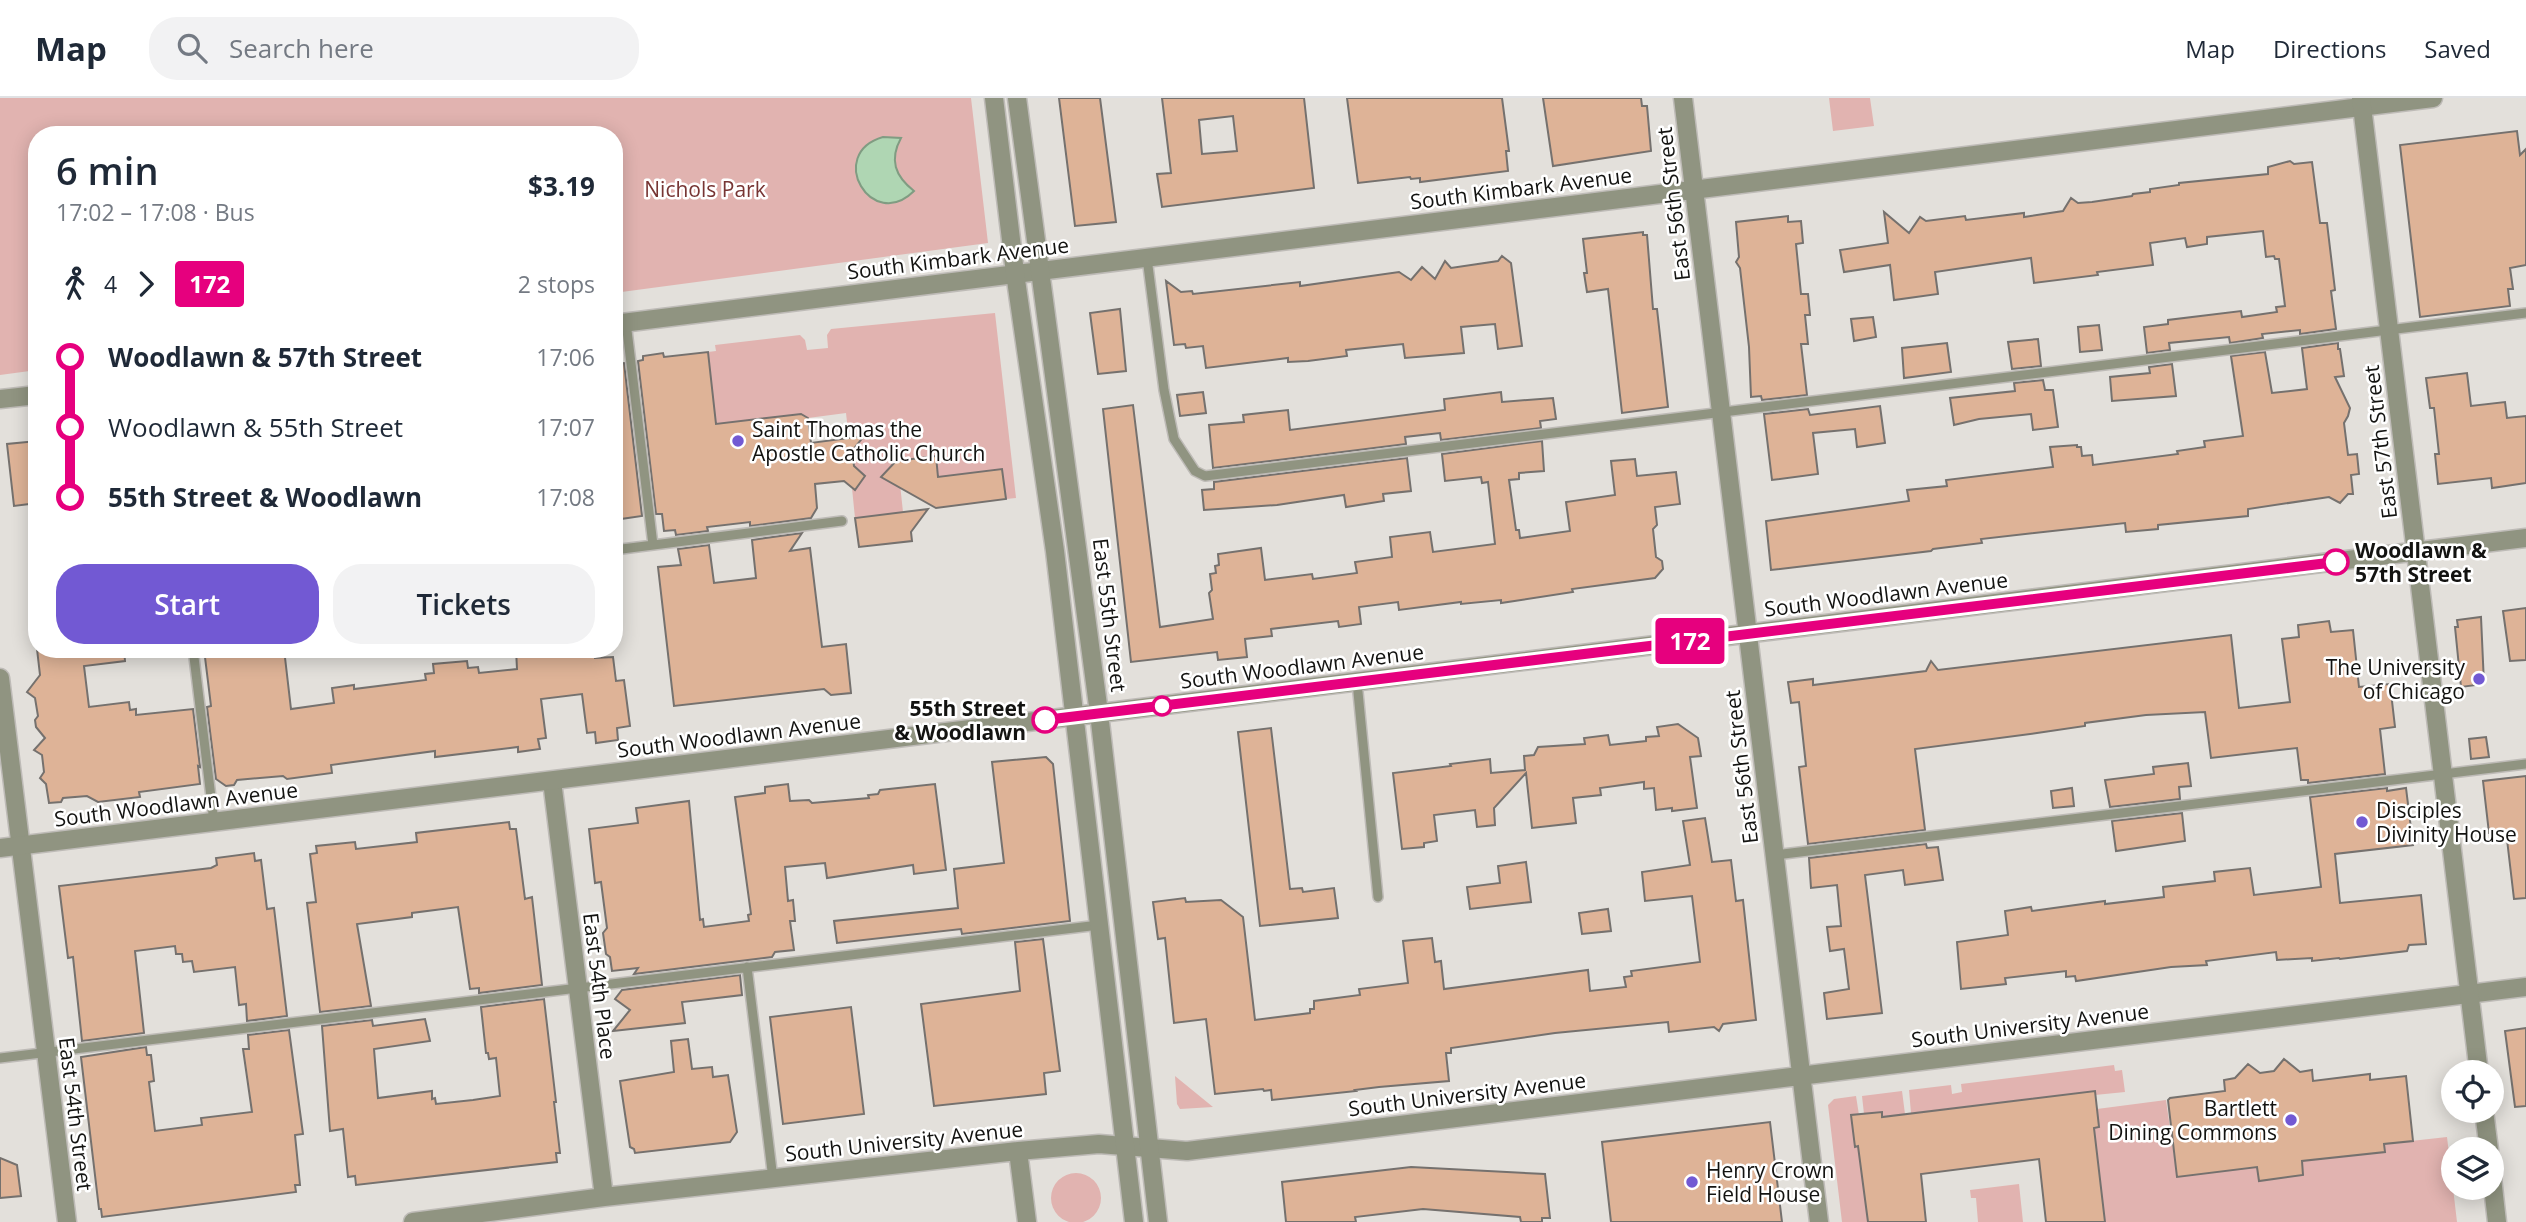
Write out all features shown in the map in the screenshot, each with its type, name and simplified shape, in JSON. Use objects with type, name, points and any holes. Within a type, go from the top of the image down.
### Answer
[{"type":"street","points":[[994,98],[1015,273],[1055,551],[1134,1222]]},
{"type":"street","name":"East 55th Street","points":[[1017,98],[1099,713],[1158,1222]]},
{"type":"street","name":"East 56th Street","points":[[1683,98],[1819,1222]]},
{"type":"street","name":"South Kimbark Avenue","points":[[623,323],[1694,189],[2362,102],[2433,98]]},
{"type":"street","name":"East 57th Street","points":[[2362,102],[2478,1060]]},
{"type":"street","points":[[0,399],[28,396]]},
{"type":"street","name":"South Woodlawn Avenue","points":[[0,848],[2526,538]]},
{"type":"street","name":"East 54th Street","points":[[0,678],[67,1222]]},
{"type":"street","name":"East 54th Place","points":[[552,780],[604,1197]]},
{"type":"street","name":"South University Avenue","points":[[412,1222],[604,1197],[1018,1151],[1100,1144],[1187,1151],[2526,987]]},
{"type":"street","points":[[1018,1151],[1027,1222]]},
{"type":"street","points":[[2494,1200],[2497,1222]]},
{"type":"lane","points":[[1147,258],[1164,390],[1174,439],[1195,471],[1205,477],[2526,313]]},
{"type":"lane","points":[[623,343],[653,545]]},
{"type":"lane","points":[[623,549],[842,521]]},
{"type":"lane","points":[[195,658],[215,822]]},
{"type":"lane","points":[[1357,682],[1378,897]]},
{"type":"lane","points":[[1775,855],[2526,764]]},
{"type":"lane","points":[[0,1058],[1099,925]]},
{"type":"lane","points":[[747,967],[772,1178]]},
{"type":"green space","name":"Nichols Park","points":[[0,98],[971,98],[988,243],[623,292],[623,126],[28,126],[28,371],[0,375]]},
{"type":"green space","points":[[1829,98],[1870,98],[1874,126],[1833,131]]},
{"type":"green space","points":[[995,313],[1016,498],[1006,499],[1002,469],[938,477],[936,456],[900,484],[903,512],[855,518],[852,488],[857,487],[852,451],[858,438],[848,431],[846,413],[808,418],[801,414],[716,424],[708,352],[716,351],[715,345],[800,335],[805,340],[807,350],[828,348],[827,335],[831,329]]},
{"type":"green space","points":[[2114,1065],[2115,1071],[2122,1070],[2125,1092],[2095,1095],[2094,1091],[1911,1113],[1909,1090],[1951,1085],[1952,1094],[1962,1092],[1961,1084]]},
{"type":"green space","points":[[1175,1076],[1213,1107],[1180,1109],[1177,1104]]},
{"type":"green space","points":[[1902,1091],[1905,1114],[1889,1116],[1890,1123],[1883,1124],[1881,1112],[1864,1114],[1862,1096]]},
{"type":"green space","points":[[1856,1096],[1859,1115],[1851,1116],[1855,1146],[1865,1145],[1859,1154],[1868,1222],[1842,1222],[1828,1105],[1834,1099]]},
{"type":"green space","points":[[2166,1100],[2177,1177],[2257,1167],[2259,1181],[2303,1175],[2302,1161],[2384,1152],[2384,1144],[2441,1138],[2441,1200],[2454,1200],[2457,1222],[2105,1222],[2095,1138],[2087,1129],[2099,1127],[2097,1109]]},
{"type":"green space","points":[[1076,1173],[1093,1181],[1101,1198],[1093,1215],[1076,1223],[1059,1215],[1051,1198],[1059,1181]]},
{"type":"green space","points":[[2019,1184],[2023,1222],[1978,1222],[1976,1198],[1971,1198],[1970,1190]]},
{"type":"shaded area","points":[[883,137],[901,138],[895,153],[896,167],[902,179],[914,191],[898,201],[883,203],[870,197],[861,186],[856,173],[857,159],[866,146]]},
{"type":"building","points":[[1059,98],[1100,98],[1116,222],[1075,226]]},
{"type":"building","points":[[1162,98],[1304,98],[1314,188],[1162,207],[1157,174],[1171,173]],"holes":[[[1233,116],[1237,151],[1202,154],[1199,120]]]},
{"type":"building","points":[[1347,98],[1502,98],[1509,151],[1506,151],[1508,171],[1420,182],[1420,178],[1410,177],[1358,183]]},
{"type":"building","points":[[1543,98],[1641,98],[1642,106],[1647,106],[1651,151],[1553,166]]},
{"type":"building","points":[[2517,131],[2520,155],[2526,149],[2526,265],[2510,268],[2513,289],[2508,289],[2510,306],[2420,317],[2400,145]]},
{"type":"building","points":[[2290,161],[2294,164],[2312,162],[2320,223],[2327,223],[2335,290],[2331,291],[2336,329],[2300,334],[2300,330],[2262,334],[2263,338],[2230,343],[2229,337],[2169,343],[2170,350],[2147,353],[2144,327],[2168,324],[2168,320],[2241,311],[2242,317],[2277,312],[2276,307],[2285,306],[2279,259],[2274,256],[2266,257],[2263,231],[2207,237],[2207,244],[2187,247],[2185,238],[2150,243],[2153,265],[2034,283],[2031,258],[1935,272],[1938,294],[1894,300],[1890,265],[1844,272],[1840,250],[1888,243],[1884,212],[1909,233],[1920,217],[1926,221],[1965,216],[1966,220],[2024,213],[2024,217],[2063,211],[2071,198],[2078,203],[2092,202],[2132,196],[2179,183],[2268,174],[2268,167]]},
{"type":"building","points":[[1788,216],[1788,222],[1801,221],[1803,243],[1796,244],[1801,294],[1808,294],[1810,315],[1805,315],[1808,344],[1801,344],[1807,395],[1762,400],[1761,396],[1751,397],[1749,347],[1740,268],[1736,262],[1739,257],[1736,222]]},
{"type":"building","points":[[1643,232],[1643,235],[1647,235],[1653,309],[1657,309],[1668,407],[1622,413],[1608,289],[1587,292],[1583,239]]},
{"type":"building","points":[[1502,256],[1511,263],[1522,346],[1498,349],[1495,324],[1461,327],[1464,353],[1405,358],[1403,344],[1346,350],[1347,356],[1308,361],[1288,362],[1288,358],[1206,368],[1203,346],[1186,348],[1185,344],[1174,345],[1166,281],[1181,292],[1192,291],[1193,294],[1300,282],[1300,286],[1399,272],[1411,280],[1422,267],[1435,279],[1445,261],[1451,268],[1498,261]]},
{"type":"building","points":[[1120,309],[1126,371],[1098,374],[1090,313]]},
{"type":"building","points":[[1873,317],[1876,337],[1854,341],[1851,319]]},
{"type":"building","points":[[2099,325],[2102,350],[2080,352],[2078,327]]},
{"type":"building","points":[[2038,339],[2041,366],[2012,369],[2008,342]]},
{"type":"building","points":[[1947,343],[1951,372],[1904,378],[1902,348]]},
{"type":"building","points":[[2338,343],[2344,376],[2335,377],[2350,408],[2344,423],[2348,455],[2357,454],[2359,474],[2351,475],[2353,494],[2348,494],[2340,503],[2329,497],[2248,509],[2248,516],[2158,525],[2158,529],[2126,532],[2125,523],[1981,539],[1982,543],[1931,551],[1771,570],[1766,521],[1909,501],[1907,490],[1947,486],[1946,480],[2053,467],[2050,447],[2077,445],[2081,447],[2082,456],[2092,455],[2093,465],[2178,454],[2177,451],[2205,447],[2204,441],[2243,436],[2231,356],[2265,352],[2272,393],[2307,389],[2302,348]]},
{"type":"building","name":"Saint Thomas the Apostle Catholic Church","points":[[708,352],[716,424],[801,414],[808,418],[811,443],[864,436],[852,451],[854,466],[865,476],[855,490],[844,481],[815,484],[817,508],[811,518],[750,526],[750,522],[707,527],[708,531],[676,535],[675,530],[664,531],[662,514],[656,514],[638,361],[643,360],[643,356],[663,353],[664,357]]},
{"type":"building","points":[[623,363],[642,516],[623,519]]},
{"type":"building","points":[[2172,364],[2176,396],[2112,401],[2110,377],[2150,373],[2149,367]]},
{"type":"building","points":[[2467,373],[2471,406],[2505,402],[2507,418],[2526,416],[2526,483],[2492,488],[2491,478],[2438,484],[2435,454],[2439,454],[2434,408],[2430,408],[2426,378]]},
{"type":"building","points":[[2043,380],[2045,390],[2053,390],[2058,427],[2033,430],[2031,414],[1979,419],[1954,425],[1950,398],[2015,391],[2014,383]]},
{"type":"building","points":[[1203,392],[1206,413],[1180,416],[1177,395]]},
{"type":"building","points":[[1501,392],[1502,402],[1553,398],[1556,419],[1540,421],[1541,428],[1441,440],[1440,433],[1405,437],[1406,444],[1213,468],[1209,425],[1244,422],[1243,415],[1288,410],[1290,430],[1445,410],[1444,399]]},
{"type":"building","points":[[1133,405],[1160,627],[1213,619],[1209,593],[1212,590],[1210,574],[1216,573],[1215,566],[1219,565],[1218,554],[1261,548],[1265,580],[1312,574],[1313,579],[1357,573],[1355,562],[1392,557],[1390,537],[1430,532],[1433,552],[1495,544],[1488,482],[1482,483],[1481,477],[1445,481],[1442,454],[1542,441],[1544,471],[1519,473],[1519,479],[1509,480],[1516,530],[1519,530],[1520,538],[1570,531],[1566,502],[1615,495],[1611,461],[1635,459],[1637,476],[1676,472],[1680,504],[1655,507],[1657,525],[1653,529],[1656,557],[1662,561],[1663,569],[1655,578],[1572,589],[1573,592],[1501,603],[1501,600],[1461,602],[1399,610],[1398,602],[1359,607],[1361,624],[1339,627],[1338,621],[1271,629],[1272,636],[1245,639],[1247,657],[1218,660],[1217,652],[1131,662],[1103,409]]},
{"type":"building","points":[[1880,406],[1885,443],[1857,447],[1855,429],[1813,433],[1818,474],[1772,480],[1764,414],[1808,409],[1810,415]]},
{"type":"building","points":[[28,442],[28,504],[14,506],[7,444]]},
{"type":"building","points":[[936,456],[938,477],[1002,469],[1006,499],[936,508],[881,477],[896,461]]},
{"type":"building","points":[[1407,458],[1411,491],[1383,494],[1384,501],[1346,507],[1344,495],[1277,505],[1204,510],[1202,490],[1214,489],[1214,482]]},
{"type":"building","points":[[928,509],[911,532],[912,541],[859,547],[855,518]]},
{"type":"building","points":[[802,533],[790,551],[810,548],[822,647],[846,644],[851,693],[831,695],[824,689],[674,706],[658,567],[681,565],[678,549],[709,545],[714,583],[756,578],[752,540]]},
{"type":"building","points":[[2526,608],[2526,660],[2510,661],[2503,611]]},
{"type":"building","points":[[2481,617],[2484,684],[2461,687],[2455,627],[2458,627],[2457,620]]},
{"type":"building","points":[[2329,621],[2331,632],[2353,630],[2359,687],[2390,684],[2395,727],[2380,729],[2385,774],[2308,783],[2308,780],[2301,780],[2297,748],[2211,758],[2205,712],[2146,715],[1915,749],[1925,830],[1808,844],[1799,767],[1806,766],[1799,702],[1791,703],[1788,682],[1813,679],[1813,685],[1926,671],[1931,661],[1938,670],[2231,635],[2239,708],[2290,702],[2282,639],[2299,637],[2298,625]]},
{"type":"building","points":[[38,658],[125,658],[125,661],[84,666],[89,707],[129,702],[130,710],[136,709],[136,715],[193,709],[200,784],[139,792],[140,797],[98,802],[87,796],[63,798],[61,802],[49,803],[46,784],[40,778],[44,772],[42,755],[34,750],[45,738],[36,727],[35,720],[38,716],[35,698],[27,692],[40,675]]},
{"type":"building","points":[[205,658],[285,658],[291,709],[334,703],[332,688],[354,685],[354,689],[426,680],[425,674],[434,673],[433,664],[467,661],[468,668],[478,667],[479,673],[517,669],[516,658],[613,658],[616,681],[624,680],[630,726],[617,728],[618,740],[596,743],[595,732],[587,733],[582,694],[541,699],[546,738],[538,739],[540,749],[518,752],[518,747],[435,757],[435,751],[331,765],[332,773],[287,779],[283,776],[237,780],[234,785],[226,786],[216,779],[207,707],[211,706]]},
{"type":"building","points":[[1678,724],[1698,738],[1701,756],[1690,757],[1697,808],[1656,810],[1654,788],[1644,789],[1644,782],[1600,788],[1601,795],[1573,798],[1576,823],[1532,828],[1526,773],[1494,808],[1495,825],[1477,827],[1475,810],[1434,815],[1437,841],[1424,843],[1424,847],[1402,849],[1393,773],[1490,759],[1491,773],[1525,770],[1524,756],[1534,755],[1538,747],[1585,744],[1584,738],[1608,735],[1610,745],[1646,741],[1646,737],[1659,736],[1657,727]]},
{"type":"building","points":[[1271,728],[1290,889],[1302,888],[1303,892],[1334,888],[1338,918],[1260,926],[1238,732]]},
{"type":"building","points":[[2486,737],[2489,757],[2471,759],[2469,739]]},
{"type":"building","points":[[1046,757],[1053,764],[1070,921],[962,934],[961,929],[837,943],[834,921],[958,908],[954,869],[1004,863],[992,762]]},
{"type":"building","points":[[2188,763],[2191,786],[2179,787],[2180,799],[2110,807],[2105,780],[2154,774],[2153,767]]},
{"type":"building","points":[[2526,776],[2526,898],[2514,899],[2506,831],[2489,833],[2483,781]]},
{"type":"building","points":[[788,784],[790,801],[809,800],[812,803],[869,798],[868,795],[878,794],[880,790],[935,784],[946,870],[914,874],[913,865],[827,878],[825,863],[785,867],[788,901],[793,900],[795,921],[790,921],[794,950],[775,952],[772,957],[634,974],[638,968],[612,971],[603,933],[607,928],[601,882],[595,883],[589,829],[638,823],[636,808],[689,801],[700,920],[703,919],[704,927],[749,921],[748,915],[751,914],[735,797],[765,793],[765,787]]},
{"type":"building","points":[[2072,788],[2074,806],[2053,808],[2051,791]]},
{"type":"building","points":[[2387,788],[2387,791],[2406,788],[2413,845],[2335,854],[2340,903],[2421,895],[2426,944],[2409,945],[2407,951],[2312,961],[2312,958],[2277,960],[2276,952],[2206,961],[2207,965],[2171,967],[2076,981],[2075,976],[2066,977],[2066,971],[2005,978],[2006,984],[1961,989],[1957,942],[2008,935],[2005,911],[2031,907],[2032,911],[2105,901],[2105,904],[2164,897],[2163,887],[2215,881],[2214,872],[2250,868],[2254,895],[2321,887],[2310,797]]},
{"type":"building","points":[[2182,813],[2185,841],[2116,851],[2112,821]]},
{"type":"building","points":[[1705,818],[1712,862],[1731,860],[1736,901],[1743,900],[1756,1020],[1723,1024],[1719,1031],[1714,1027],[1669,1032],[1668,1022],[1555,1033],[1451,1048],[1451,1053],[1446,1053],[1449,1081],[1272,1100],[1271,1090],[1263,1089],[1215,1094],[1206,1019],[1174,1023],[1165,938],[1158,939],[1153,902],[1185,898],[1186,902],[1221,900],[1243,917],[1255,1020],[1310,1013],[1310,1009],[1314,1009],[1314,1001],[1360,995],[1359,989],[1408,983],[1403,941],[1432,938],[1435,962],[1441,961],[1444,989],[1588,970],[1590,991],[1626,987],[1624,977],[1632,976],[1631,971],[1700,962],[1692,896],[1645,901],[1642,872],[1690,865],[1683,821]]},
{"type":"building","points":[[509,822],[510,829],[516,829],[525,899],[532,897],[542,985],[479,993],[479,988],[470,989],[458,907],[412,913],[412,917],[357,924],[371,1006],[320,1012],[307,903],[316,902],[310,854],[317,853],[316,846],[355,842],[356,849],[417,842],[416,833]]},
{"type":"building","points":[[1926,844],[1927,848],[1938,847],[1943,880],[1905,885],[1903,870],[1865,875],[1882,1013],[1827,1019],[1824,993],[1849,989],[1844,949],[1830,951],[1827,927],[1841,926],[1837,885],[1811,888],[1809,858]]},
{"type":"building","points":[[254,853],[255,861],[261,860],[267,909],[274,908],[287,1016],[247,1021],[246,1004],[239,1005],[235,967],[194,972],[192,961],[183,962],[182,954],[176,954],[175,946],[135,951],[144,1033],[82,1041],[73,957],[68,958],[59,886],[211,868],[217,865],[216,858]]},
{"type":"building","points":[[1526,862],[1531,902],[1470,909],[1467,887],[1500,883],[1498,866]]},
{"type":"building","points":[[1608,909],[1611,931],[1582,934],[1579,913]]},
{"type":"building","points":[[1043,939],[1060,1071],[1044,1073],[1046,1094],[934,1106],[921,1004],[1020,991],[1015,942]]},
{"type":"building","points":[[740,975],[742,995],[682,1002],[685,1023],[613,1031],[630,1010],[615,999],[622,990]]},
{"type":"building","points":[[544,999],[556,1102],[560,1153],[556,1153],[557,1162],[356,1185],[355,1176],[348,1177],[343,1129],[330,1131],[322,1026],[372,1020],[373,1026],[425,1019],[430,1041],[374,1049],[378,1098],[432,1091],[432,1099],[435,1098],[436,1104],[473,1100],[500,1096],[496,1058],[489,1059],[486,1053],[481,1007]]},
{"type":"building","points":[[851,1007],[864,1114],[783,1124],[770,1017]]},
{"type":"building","points":[[2526,1028],[2526,1106],[2515,1107],[2505,1031]]},
{"type":"building","points":[[289,1030],[303,1134],[295,1135],[300,1185],[295,1185],[296,1192],[102,1217],[81,1057],[146,1047],[147,1055],[151,1055],[154,1081],[149,1082],[155,1131],[202,1125],[201,1118],[252,1112],[243,1049],[249,1049],[248,1035]]},
{"type":"building","points":[[688,1039],[692,1069],[712,1067],[713,1077],[728,1075],[737,1132],[730,1142],[635,1153],[630,1147],[620,1081],[674,1072],[671,1041]]},
{"type":"building","name":"Bartlett Dining Commons","points":[[2284,1059],[2300,1072],[2312,1070],[2313,1081],[2370,1074],[2370,1080],[2406,1076],[2413,1141],[2384,1144],[2385,1152],[2302,1161],[2303,1175],[2259,1181],[2257,1167],[2177,1177],[2168,1100],[2225,1091],[2224,1080],[2235,1078],[2248,1064],[2260,1073],[2274,1071]]},
{"type":"building","points":[[2095,1091],[2099,1127],[2094,1128],[2105,1222],[2046,1222],[2039,1159],[1921,1174],[1926,1222],[1868,1222],[1851,1115],[1882,1112],[1882,1117]]},
{"type":"building","name":"Henry Crown Field House","points":[[1770,1122],[1782,1222],[1611,1222],[1602,1142]]},
{"type":"building","points":[[0,1158],[17,1165],[21,1196],[0,1198]]},
{"type":"building","points":[[1411,1167],[1545,1174],[1550,1218],[1542,1218],[1542,1222],[1521,1222],[1520,1217],[1423,1209],[1355,1217],[1356,1222],[1286,1222],[1282,1182]]},
{"type":"bus line","name":"172","points":[[1045,720],[2336,562]]},
{"type":"place","name":"Saint Thomas the Apostle Catholic Church","points":[[738,441]]},
{"type":"place","name":"Woodlawn & 57th Street","points":[[2336,562]]},
{"type":"place","name":"The University of Chicago","points":[[2479,679]]},
{"type":"place","name":"55th Street & Woodlawn","points":[[1045,720]]},
{"type":"place","name":"Disciples Divinity House","points":[[2362,822]]},
{"type":"place","name":"Bartlett Dining Commons","points":[[2291,1120]]},
{"type":"place","name":"Henry Crown Field House","points":[[1692,1182]]}]
